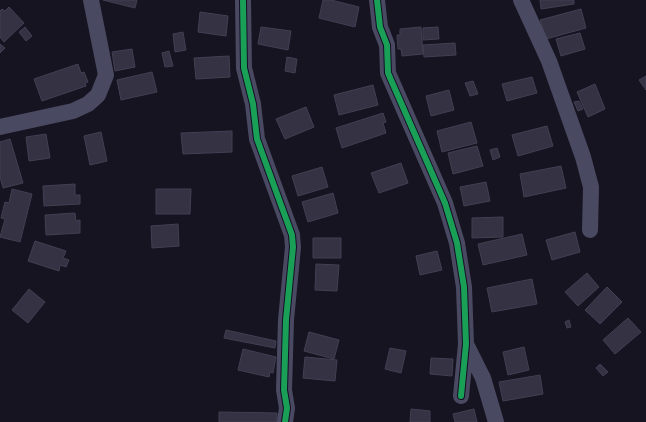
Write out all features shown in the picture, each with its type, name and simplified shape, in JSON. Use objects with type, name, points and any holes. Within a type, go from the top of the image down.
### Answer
[{"type":"street","points":[[0,126],[73,111],[88,104],[98,95],[106,75],[91,0]]},
{"type":"street","points":[[243,0],[244,68],[253,104],[257,139],[292,235],[293,247],[286,320],[284,390],[287,408],[285,422]]},
{"type":"street","points":[[377,0],[380,27],[387,45],[388,73],[445,203],[457,243],[464,287],[466,344],[461,396]]},
{"type":"street","points":[[521,0],[549,61],[583,157],[591,187],[590,230]]},
{"type":"street","points":[[466,344],[483,378],[496,422]]},
{"type":"building","points":[[103,0],[137,0],[135,8]]},
{"type":"building","points":[[323,0],[331,0],[359,7],[355,27],[319,18]]},
{"type":"building","points":[[540,0],[574,0],[574,4],[541,9]]},
{"type":"building","points":[[9,7],[24,23],[4,42],[0,37],[0,11],[2,9],[5,11]]},
{"type":"building","points":[[581,9],[586,28],[546,39],[540,20]]},
{"type":"building","points":[[200,12],[228,16],[226,36],[198,32]]},
{"type":"building","points":[[25,27],[32,36],[26,41],[19,32]]},
{"type":"building","points":[[261,27],[291,31],[288,50],[258,44]]},
{"type":"building","points":[[421,27],[423,54],[402,56],[401,49],[398,49],[397,35],[400,35],[400,29]]},
{"type":"building","points":[[438,27],[439,39],[423,40],[423,28]]},
{"type":"building","points":[[183,32],[186,50],[175,52],[173,34]]},
{"type":"building","points":[[580,33],[585,49],[561,56],[556,39]]},
{"type":"building","points":[[455,43],[456,55],[424,57],[423,45]]},
{"type":"building","points":[[0,44],[5,48],[0,53]]},
{"type":"building","points":[[132,49],[135,67],[115,71],[112,52]]},
{"type":"building","points":[[169,51],[173,66],[165,67],[162,53]]},
{"type":"building","points":[[229,56],[230,77],[196,79],[194,58]]},
{"type":"building","points":[[287,57],[297,59],[295,73],[285,71]]},
{"type":"building","points":[[78,64],[81,73],[84,72],[88,82],[85,83],[86,86],[42,101],[34,79]]},
{"type":"building","points":[[152,72],[157,92],[121,100],[117,80]]},
{"type":"building","points":[[646,76],[646,90],[639,80]]},
{"type":"building","points":[[532,77],[537,93],[507,101],[502,84]]},
{"type":"building","points":[[473,81],[478,94],[470,96],[465,83]]},
{"type":"building","points":[[595,84],[605,109],[588,117],[577,92]]},
{"type":"building","points":[[373,85],[378,105],[339,115],[334,95]]},
{"type":"building","points":[[449,90],[454,110],[431,116],[426,96]]},
{"type":"building","points":[[579,101],[583,109],[578,111],[574,102]]},
{"type":"building","points":[[306,107],[314,127],[285,139],[276,119]]},
{"type":"building","points":[[383,113],[386,122],[383,123],[386,133],[342,148],[336,128]]},
{"type":"building","points":[[471,122],[477,143],[442,152],[437,131]]},
{"type":"building","points":[[547,126],[553,146],[518,156],[512,135]]},
{"type":"building","points":[[232,131],[232,152],[183,154],[181,133]]},
{"type":"building","points":[[101,132],[107,161],[90,165],[84,136]]},
{"type":"building","points":[[46,134],[50,158],[29,161],[26,137]]},
{"type":"building","points":[[10,139],[23,183],[3,188],[0,177],[0,142]]},
{"type":"building","points":[[477,146],[483,166],[453,174],[448,153]]},
{"type":"building","points":[[497,148],[500,157],[493,160],[490,150]]},
{"type":"building","points":[[401,163],[408,183],[379,193],[371,173]]},
{"type":"building","points":[[561,166],[566,188],[524,197],[520,174]]},
{"type":"building","points":[[322,167],[328,187],[298,196],[292,176]]},
{"type":"building","points":[[486,182],[490,201],[464,206],[460,187]]},
{"type":"building","points":[[75,184],[75,195],[80,195],[80,204],[44,206],[43,186]]},
{"type":"building","points":[[12,189],[32,194],[20,242],[0,237],[5,219],[1,218],[5,202],[9,203]]},
{"type":"building","points":[[156,189],[191,189],[190,214],[156,214]]},
{"type":"building","points":[[333,193],[338,213],[308,222],[302,202]]},
{"type":"building","points":[[75,213],[76,221],[80,220],[80,233],[46,235],[45,215]]},
{"type":"building","points":[[503,217],[503,237],[472,238],[472,218]]},
{"type":"building","points":[[178,224],[179,246],[152,248],[151,226]]},
{"type":"building","points":[[575,232],[580,252],[552,260],[546,240]]},
{"type":"building","points":[[522,234],[527,255],[483,265],[478,244]]},
{"type":"building","points":[[313,238],[341,238],[341,258],[313,258]]},
{"type":"building","points":[[35,241],[66,251],[63,258],[69,260],[66,267],[60,265],[59,271],[28,261]]},
{"type":"building","points":[[437,251],[442,270],[420,275],[416,256]]},
{"type":"building","points":[[316,264],[339,265],[337,291],[315,290]]},
{"type":"building","points":[[587,273],[599,287],[578,306],[565,292]]},
{"type":"building","points":[[532,279],[537,304],[492,312],[487,288]]},
{"type":"building","points":[[607,287],[622,302],[600,324],[585,310]]},
{"type":"building","points":[[29,289],[45,302],[28,323],[12,310]]},
{"type":"building","points":[[628,318],[641,332],[615,354],[603,340]]},
{"type":"building","points":[[569,320],[571,327],[567,328],[565,322]]},
{"type":"building","points":[[226,330],[276,341],[275,348],[224,338]]},
{"type":"building","points":[[309,332],[339,340],[334,359],[304,351]]},
{"type":"building","points":[[524,347],[529,370],[508,375],[503,352]]},
{"type":"building","points":[[390,348],[406,351],[401,373],[385,369]]},
{"type":"building","points":[[243,349],[276,357],[273,373],[270,372],[269,377],[238,370]]},
{"type":"building","points":[[305,357],[337,360],[335,381],[303,378]]},
{"type":"building","points":[[431,358],[453,359],[452,376],[430,374]]},
{"type":"building","points":[[600,364],[608,372],[603,376],[596,368]]},
{"type":"building","points":[[540,375],[543,394],[503,401],[499,382]]},
{"type":"building","points":[[411,409],[430,411],[430,422],[410,422]]},
{"type":"building","points":[[474,409],[477,422],[455,422],[453,414]]},
{"type":"building","points":[[219,412],[277,413],[277,422],[219,422]]},
{"type":"cycle path","points":[[243,0],[244,68],[253,104],[257,139],[292,235],[293,247],[286,320],[284,390],[287,408],[285,422]]},
{"type":"cycle path","points":[[377,0],[380,27],[387,45],[388,73],[445,203],[457,243],[464,287],[466,344],[461,396]]}]
